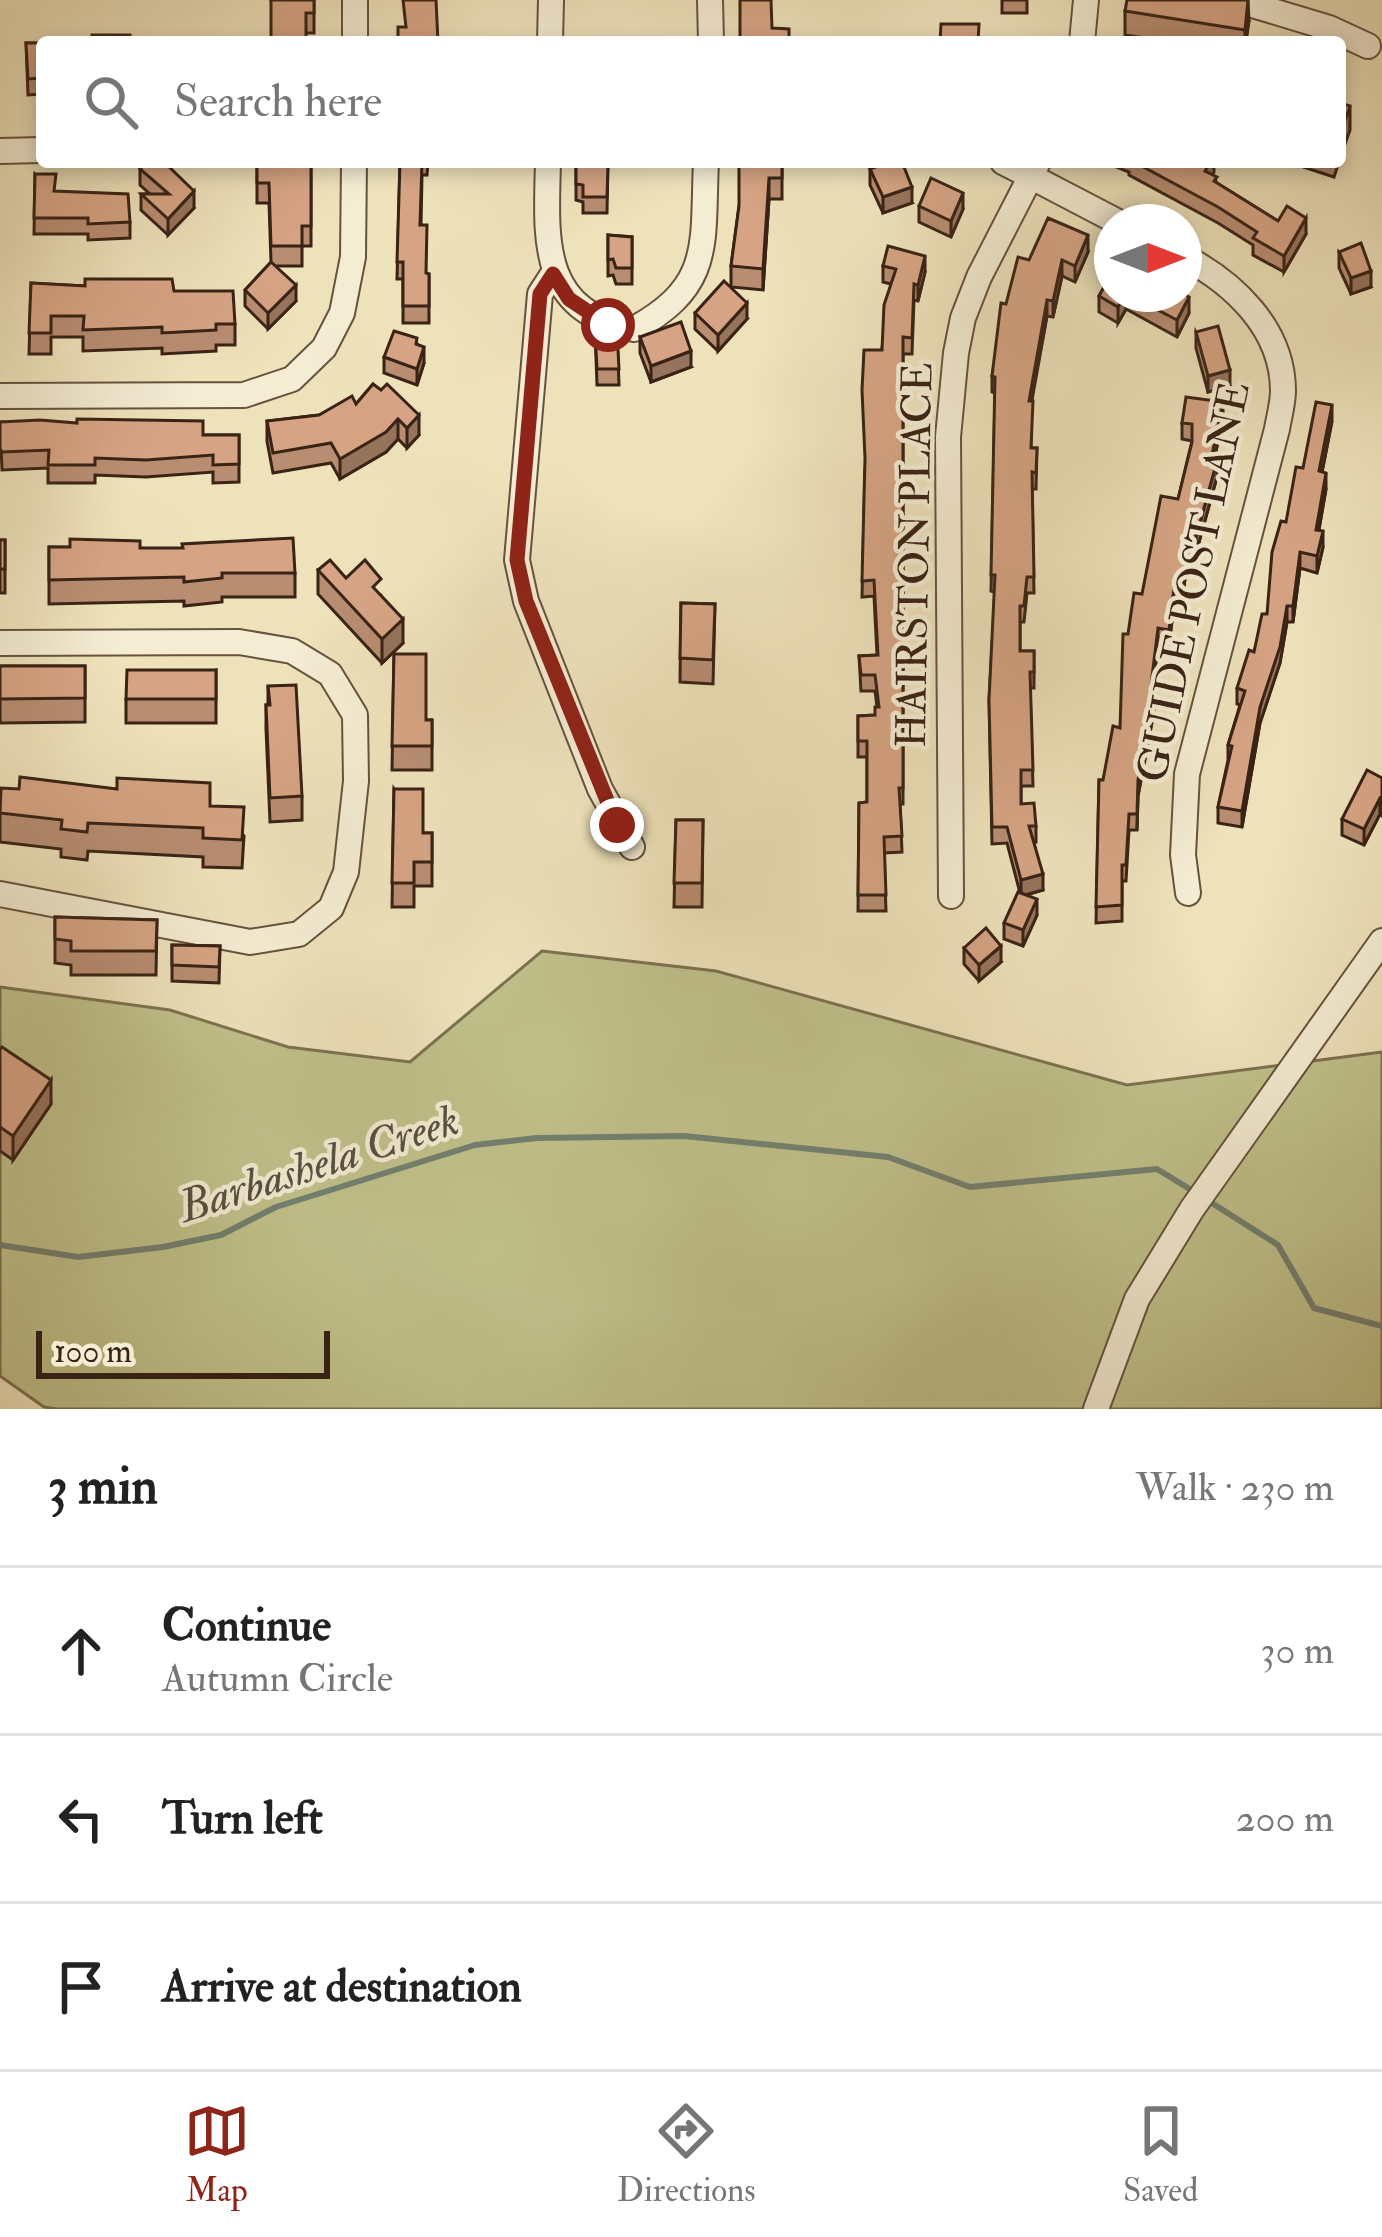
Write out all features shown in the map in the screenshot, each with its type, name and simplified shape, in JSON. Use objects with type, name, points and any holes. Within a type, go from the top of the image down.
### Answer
[{"type":"street","points":[[355,0],[355,36]]},
{"type":"street","points":[[550,36],[551,0]]},
{"type":"street","points":[[710,0],[711,36]]},
{"type":"street","points":[[1083,36],[1086,0]]},
{"type":"street","points":[[1236,0],[1329,28],[1368,46]]},
{"type":"street","points":[[0,152],[36,151]]},
{"type":"street","points":[[0,396],[244,395],[292,379],[324,348],[342,313],[353,257],[354,168]]},
{"type":"street","points":[[548,168],[546,228],[553,274],[569,299],[608,325],[634,329],[678,300],[697,273],[706,168]]},
{"type":"street","points":[[1034,171],[1094,207]]},
{"type":"street","name":"HAIRSTON PLACE","points":[[951,896],[947,436],[956,352],[979,277],[1034,171]]},
{"type":"street","name":"GUIDE POST LANE","points":[[1188,893],[1183,855],[1187,774],[1283,390],[1276,351],[1243,297],[1202,266]]},
{"type":"street","points":[[553,274],[540,294],[517,560],[526,601],[601,789],[632,847]]},
{"type":"street","points":[[0,643],[239,642],[292,651],[330,674],[355,716],[356,781],[346,872],[331,908],[298,934],[250,942],[0,894]]},
{"type":"street","points":[[1096,1409],[1137,1299],[1192,1209],[1382,941]]},
{"type":"green space","points":[[542,951],[716,971],[1127,1085],[1382,1052],[1382,1409],[57,1409],[44,1407],[0,1376],[0,987],[170,1010],[288,1047],[410,1062]]},
{"type":"building","points":[[271,0],[314,0],[314,13],[306,13],[306,36],[271,36]]},
{"type":"building","points":[[403,0],[436,0],[438,36],[398,36],[398,27],[406,27]]},
{"type":"building","points":[[740,0],[771,0],[772,28],[789,29],[789,36],[740,36]]},
{"type":"building","points":[[1127,0],[1248,0],[1245,30],[1125,11]]},
{"type":"building","points":[[941,24],[979,24],[978,36],[940,36]]},
{"type":"building","points":[[26,43],[36,43],[36,78],[28,79]]},
{"type":"building","points":[[170,168],[194,191],[168,219],[141,194],[169,194],[140,169]]},
{"type":"building","points":[[257,168],[311,168],[311,226],[302,226],[302,246],[271,246],[269,183],[257,183]]},
{"type":"building","points":[[400,168],[422,168],[420,225],[427,225],[429,306],[403,306],[403,262],[397,262]]},
{"type":"building","points":[[576,168],[608,168],[607,197],[583,197],[583,185],[576,184]]},
{"type":"building","points":[[739,168],[782,168],[782,178],[769,178],[763,269],[731,266]]},
{"type":"building","points":[[904,168],[912,187],[883,197],[870,169]]},
{"type":"building","points":[[1145,168],[1207,168],[1217,177],[1214,181],[1278,221],[1287,206],[1306,218],[1284,256],[1253,238],[1257,232]]},
{"type":"building","points":[[35,174],[56,174],[54,191],[128,194],[130,222],[88,224],[88,218],[34,218]]},
{"type":"building","points":[[931,178],[963,193],[951,221],[919,206]]},
{"type":"building","points":[[1048,218],[1088,235],[1075,266],[1062,260],[1053,301],[1047,300],[1029,401],[1033,401],[1031,448],[1037,448],[1036,473],[1032,472],[1034,577],[1027,577],[1024,606],[1020,606],[1020,651],[1034,651],[1034,672],[1030,672],[1033,770],[1021,770],[1021,804],[1034,803],[1036,826],[1029,826],[1043,874],[1021,880],[1007,827],[992,827],[992,376],[1001,303],[1006,304],[1018,257],[1029,260]]},
{"type":"building","points":[[608,235],[632,237],[632,268],[616,268],[613,259],[608,260]]},
{"type":"building","points":[[1361,243],[1371,271],[1351,278],[1339,252]]},
{"type":"building","points":[[888,246],[925,256],[918,285],[914,284],[912,338],[903,337],[902,836],[884,837],[886,895],[858,895],[859,803],[867,802],[867,741],[858,741],[858,716],[875,715],[879,707],[875,675],[861,675],[859,656],[878,655],[874,580],[862,581],[862,390],[864,350],[882,350],[884,305],[896,269],[883,266]]},
{"type":"building","points":[[271,262],[296,285],[268,313],[245,290]]},
{"type":"building","points":[[85,279],[172,279],[174,291],[233,291],[235,324],[216,324],[216,330],[162,333],[162,327],[83,330],[84,316],[51,316],[51,333],[29,333],[31,283],[85,286]]},
{"type":"building","points":[[724,281],[747,303],[718,335],[695,313]]},
{"type":"building","points":[[681,322],[691,351],[651,366],[640,337]]},
{"type":"building","points":[[1218,326],[1230,370],[1208,376],[1196,332]]},
{"type":"building","points":[[394,331],[417,338],[416,344],[424,347],[417,369],[384,357]]},
{"type":"building","points":[[595,331],[617,331],[619,369],[597,369]]},
{"type":"building","points":[[373,384],[381,390],[387,384],[419,415],[407,428],[398,419],[386,432],[340,459],[331,443],[273,453],[267,421],[319,415],[352,396],[356,404]]},
{"type":"building","points":[[1186,397],[1223,402],[1211,460],[1217,461],[1196,537],[1188,535],[1182,589],[1174,588],[1169,630],[1158,628],[1151,685],[1156,685],[1138,780],[1137,814],[1129,814],[1122,905],[1096,907],[1099,780],[1103,780],[1113,726],[1120,728],[1123,634],[1128,634],[1134,593],[1142,594],[1161,496],[1178,499],[1192,442],[1192,424],[1182,423]]},
{"type":"building","points":[[1316,402],[1332,405],[1319,471],[1326,473],[1316,530],[1323,531],[1317,556],[1300,552],[1293,606],[1287,606],[1280,647],[1260,707],[1242,811],[1218,807],[1232,746],[1228,745],[1245,691],[1237,688],[1249,650],[1254,652],[1262,614],[1267,614],[1272,552],[1281,521],[1286,522],[1296,467],[1303,468]]},
{"type":"building","points":[[77,419],[203,421],[203,435],[239,435],[239,464],[213,465],[213,455],[95,458],[95,465],[48,465],[49,450],[0,449],[0,422],[77,423]]},
{"type":"building","points":[[293,538],[295,573],[222,573],[222,578],[184,582],[184,577],[49,580],[49,547],[70,547],[70,539],[183,548],[182,544]]},
{"type":"building","points":[[0,540],[5,540],[5,569],[0,569]]},
{"type":"building","points":[[330,560],[346,578],[365,560],[381,579],[373,587],[403,619],[382,639],[318,570]]},
{"type":"building","points":[[681,603],[715,604],[713,660],[680,658]]},
{"type":"building","points":[[394,654],[426,654],[426,720],[432,720],[432,746],[392,746]]},
{"type":"building","points":[[0,666],[85,666],[85,698],[0,699]]},
{"type":"building","points":[[127,670],[216,670],[216,699],[126,699]]},
{"type":"building","points":[[296,685],[302,796],[270,798],[268,686]]},
{"type":"building","points":[[1367,770],[1382,778],[1382,800],[1364,829],[1342,819]]},
{"type":"building","points":[[20,777],[117,789],[117,778],[210,783],[210,806],[244,807],[242,840],[203,838],[203,828],[88,823],[87,832],[61,829],[62,820],[0,813],[1,788],[19,789]]},
{"type":"building","points":[[394,789],[423,789],[423,833],[432,833],[432,862],[414,862],[414,883],[392,883]]},
{"type":"building","points":[[676,820],[703,820],[702,883],[674,883]]},
{"type":"building","points":[[1018,892],[1037,899],[1023,930],[1004,923]]},
{"type":"building","points":[[55,917],[157,920],[156,951],[71,951],[71,941],[55,939]]},
{"type":"building","points":[[986,928],[1001,946],[979,965],[964,948]]},
{"type":"building","points":[[172,945],[220,946],[219,967],[172,965]]},
{"type":"building","points":[[2,1047],[51,1080],[13,1136],[0,1127]]},
{"type":"waterway","name":"Barbashela Creek","points":[[0,1245],[78,1257],[163,1247],[221,1235],[276,1207],[475,1145],[537,1138],[684,1136],[888,1157],[970,1187],[1157,1169],[1193,1191]]},
{"type":"waterway","name":"Barbashela Creek","points":[[1204,1198],[1278,1245],[1314,1308],[1382,1326]]},
{"type":"route","points":[[608,325],[569,299],[553,274],[540,294],[517,560],[526,601],[617,825]]}]
